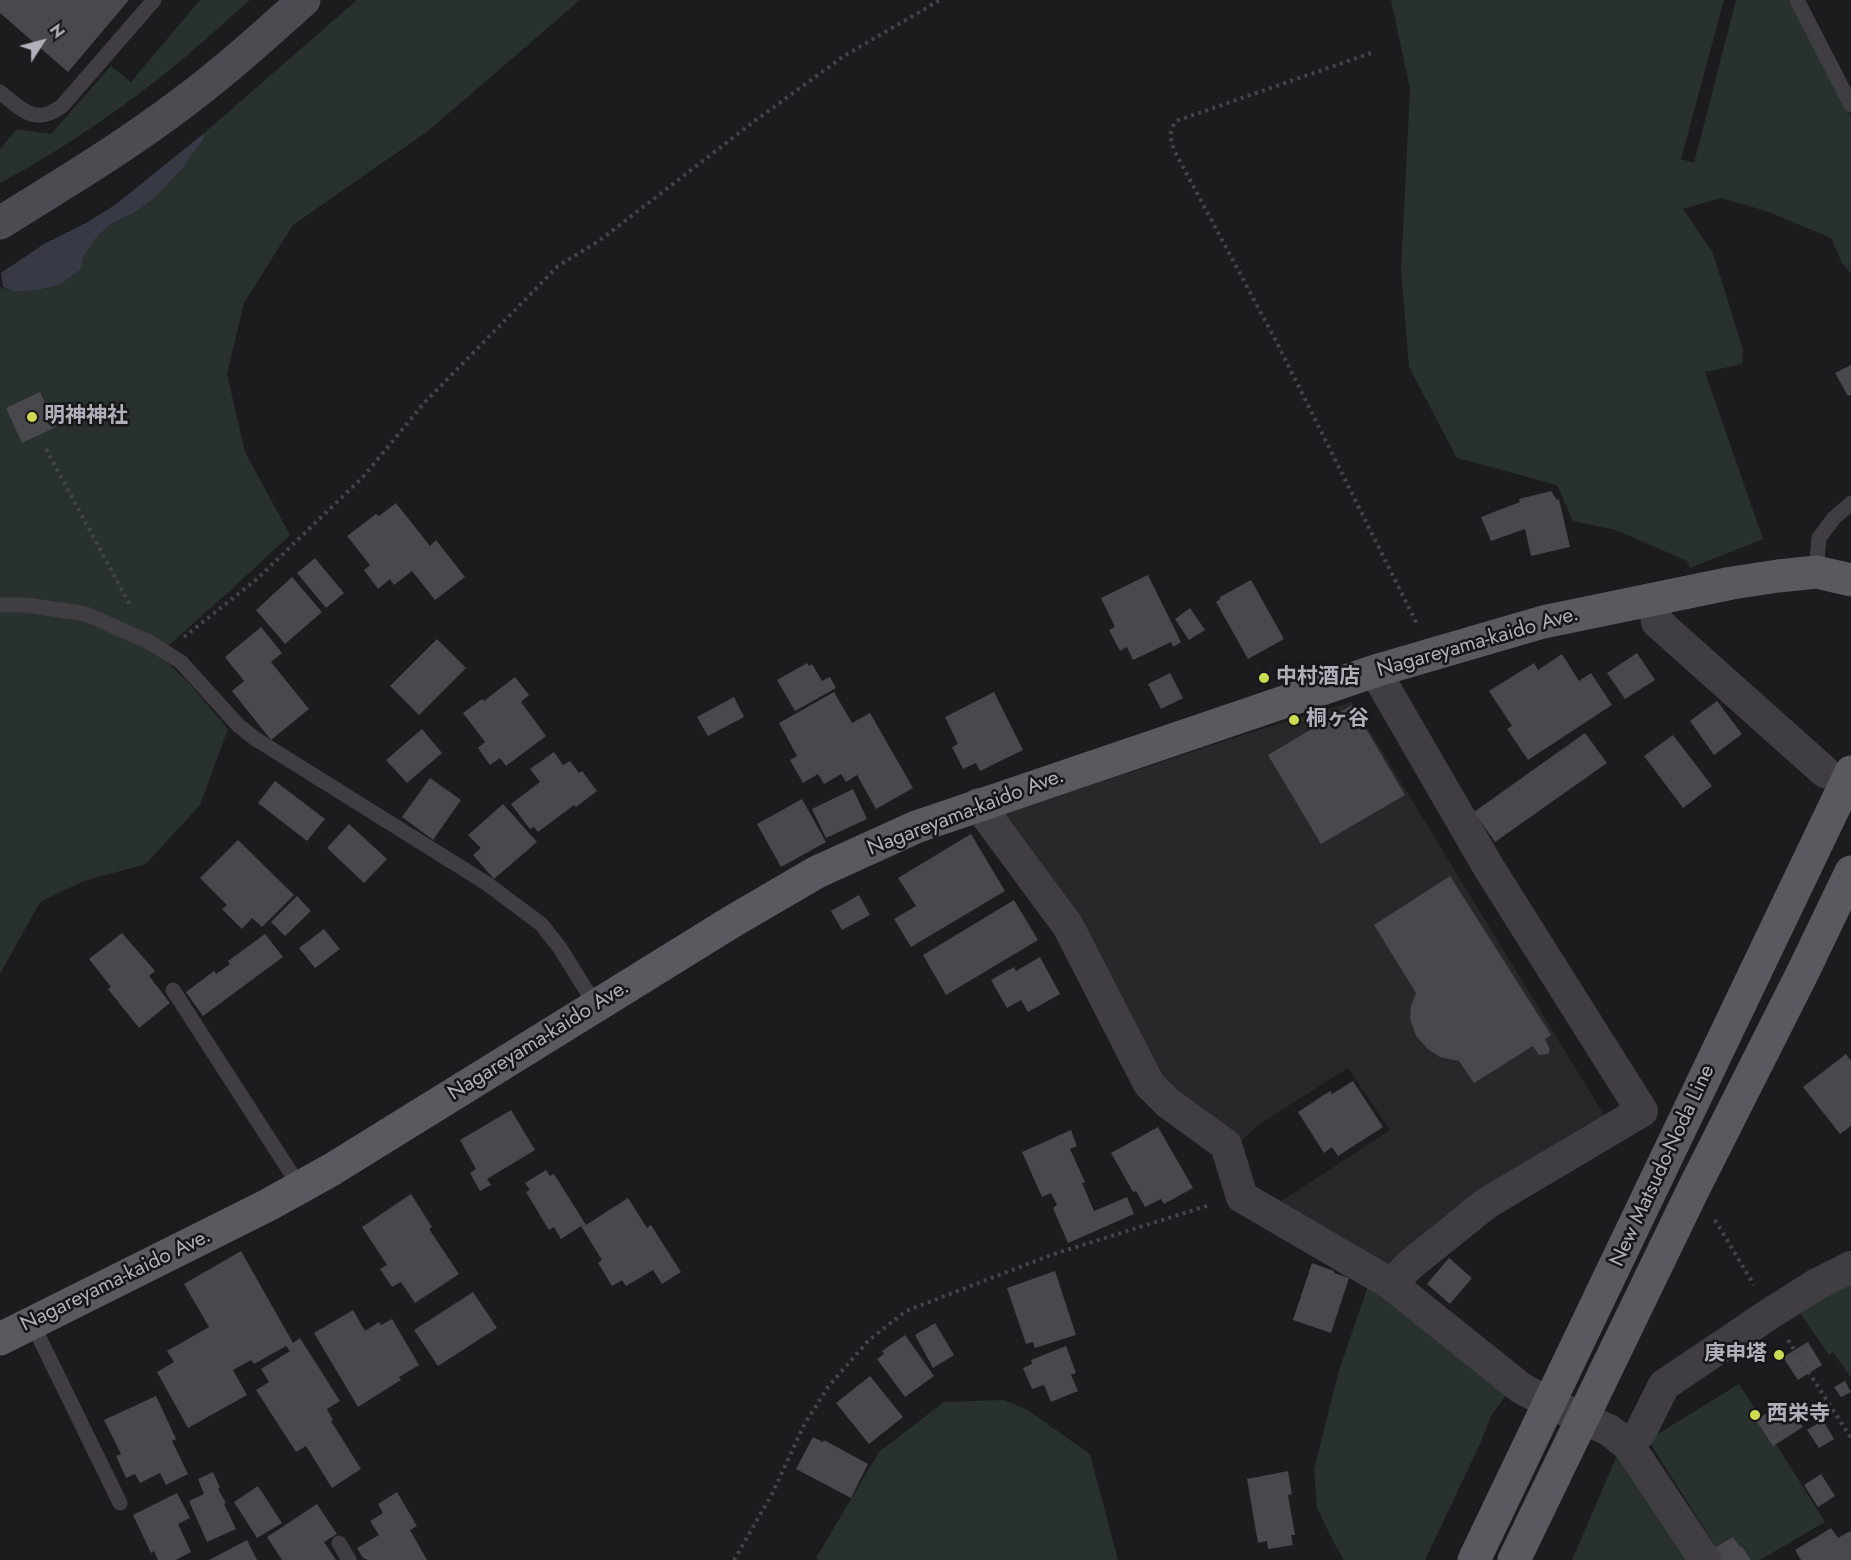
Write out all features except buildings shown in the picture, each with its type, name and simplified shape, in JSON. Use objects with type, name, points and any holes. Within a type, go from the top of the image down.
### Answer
[{"type":"main road","name":"Nagareyama-kaido Ave.","points":[[0,1339],[300,1188],[733,921],[817,872],[916,827],[978,804],[1375,671],[1543,622],[1732,583],[1816,572],[1851,580]]},
{"type":"main road","name":"New Matsudo-Noda Line","points":[[1474,1560],[1549,1403],[1838,772]]},
{"type":"main road","name":"New Matsudo-Noda Line","points":[[1514,1560],[1693,1190],[1851,872]]},
{"type":"street","points":[[0,224],[115,151],[182,103],[304,0]]},
{"type":"street","points":[[1654,598],[1657,622],[1838,772]]},
{"type":"street","points":[[1375,671],[1489,868],[1642,1111],[1486,1203],[1410,1264],[1391,1284]]},
{"type":"street","points":[[978,804],[1068,926],[1149,1084],[1168,1103],[1226,1145],[1242,1197],[1391,1284],[1521,1388],[1609,1430],[1629,1446],[1704,1560]]},
{"type":"street","points":[[1629,1446],[1641,1431],[1664,1385],[1771,1312],[1817,1284],[1851,1267]]},
{"type":"lane","points":[[0,92],[22,111],[32,115],[51,114],[62,106],[154,0]]},
{"type":"lane","points":[[1797,0],[1851,105]]},
{"type":"lane","points":[[1816,572],[1819,538],[1834,518],[1851,503]]},
{"type":"lane","points":[[0,605],[27,604],[86,614],[151,643],[165,652],[180,663],[237,724],[254,738],[486,883],[541,924],[560,948],[596,1006]]},
{"type":"lane","points":[[173,990],[300,1188]]},
{"type":"lane","points":[[32,1323],[120,1503]]},
{"type":"lane","points":[[339,1543],[349,1560]]},
{"type":"path","points":[[165,652],[257,579],[363,477],[425,402],[558,266],[599,240],[844,56],[940,0]]},
{"type":"path","points":[[1371,53],[1176,121],[1170,129],[1170,138],[1174,152],[1275,339],[1432,655]]},
{"type":"path","points":[[46,449],[151,643]]},
{"type":"path","points":[[734,1560],[771,1494],[804,1425],[828,1387],[869,1340],[906,1311],[1051,1255],[1218,1202],[1242,1197]]},
{"type":"path","points":[[1713,1218],[1851,1438]]},
{"type":"shaded area","points":[[200,0],[250,0],[135,97],[59,149],[0,183],[0,149],[17,129],[51,134],[111,66],[131,82]]},
{"type":"shaded area","points":[[357,0],[580,0],[428,131],[293,225],[244,303],[227,374],[245,452],[290,535],[159,654],[188,682],[228,729],[200,805],[146,864],[84,881],[40,902],[0,974],[0,287],[15,292],[38,290],[59,285],[79,270],[84,256],[95,239],[109,225],[132,214],[155,198],[182,169],[205,137],[203,134]]},
{"type":"shaded area","points":[[1391,0],[1724,0],[1681,159],[1694,163],[1736,0],[1789,0],[1851,118],[1851,274],[1842,263],[1831,238],[1766,211],[1721,198],[1683,209],[1713,253],[1743,350],[1742,364],[1705,372],[1763,539],[1690,568],[1687,561],[1616,530],[1573,521],[1557,485],[1457,458],[1409,367],[1401,270],[1410,89]]},
{"type":"shaded area","points":[[203,134],[205,137],[182,169],[155,198],[132,214],[109,225],[95,239],[84,256],[80,270],[59,285],[38,290],[15,292],[3,287],[1,273],[44,244],[86,223],[115,205]]},
{"type":"shaded area","points":[[1352,702],[1609,1123],[1403,1260],[1380,1265],[1277,1204],[1390,1130],[1348,1068],[1258,1125],[1241,1142],[1162,1087],[994,817],[1249,733]]},
{"type":"shaded area","points":[[1851,1278],[1851,1378],[1833,1352],[1829,1355],[1797,1309]]},
{"type":"shaded area","points":[[1368,1286],[1509,1391],[1491,1416],[1425,1560],[1344,1560],[1317,1508],[1314,1469],[1340,1367]]},
{"type":"shaded area","points":[[1739,1384],[1760,1417],[1757,1420],[1776,1444],[1825,1522],[1760,1560],[1751,1560],[1743,1546],[1740,1547],[1733,1537],[1716,1547],[1648,1440]]},
{"type":"shaded area","points":[[1004,1400],[1026,1409],[1090,1454],[1118,1560],[819,1560],[816,1558],[879,1452],[944,1402]]},
{"type":"shaded area","points":[[1619,1451],[1688,1560],[1572,1560]]},
{"type":"place","name":"明神神社","points":[[32,417]]},
{"type":"place","name":"中村酒店","points":[[1264,678]]},
{"type":"place","name":"桐ヶ谷","points":[[1294,720]]},
{"type":"place","name":"庚申塔","points":[[1779,1355]]},
{"type":"place","name":"西栄寺","points":[[1755,1415]]}]
